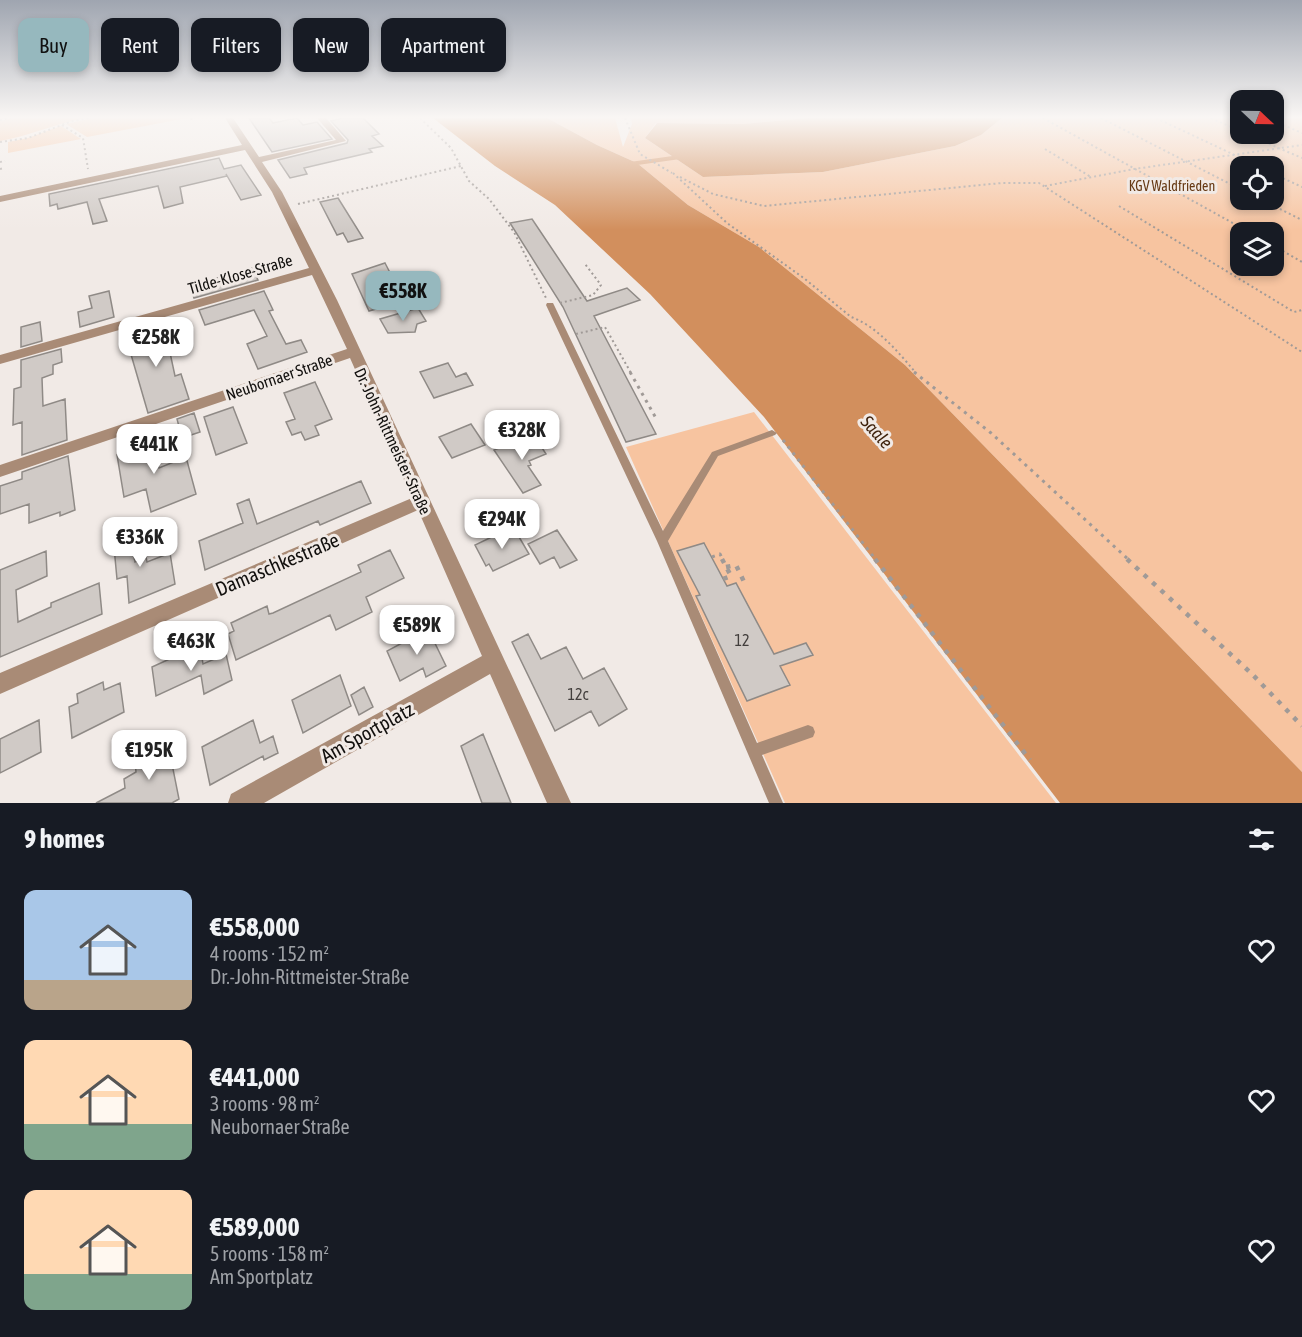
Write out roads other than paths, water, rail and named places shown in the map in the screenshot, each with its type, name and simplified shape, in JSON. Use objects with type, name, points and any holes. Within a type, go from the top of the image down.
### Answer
[{"type":"street","points":[[0,199],[207,155]]},
{"type":"street","name":"Dr.-John-Rittmeister-Straße","points":[[252,155],[284,207],[315,270],[559,803]]},
{"type":"street","points":[[256,161],[280,155]]},
{"type":"street","name":"Tilde-Klose-Straße","points":[[0,360],[315,270]]},
{"type":"street","name":"Neubornaer Straße","points":[[0,471],[352,352]]},
{"type":"street","name":"Damaschkestraße","points":[[0,684],[422,501]]},
{"type":"street","name":"Am Sportplatz","points":[[240,803],[495,660]]},
{"type":"lane","points":[[550,305],[662,541],[776,803]]},
{"type":"lane","points":[[662,541],[715,454],[772,433]]},
{"type":"lane","points":[[754,751],[808,732]]},
{"type":"water","name":"Saale","points":[[481,155],[620,155],[637,163],[688,205],[759,247],[905,365],[1302,772],[1302,803],[1060,803],[764,417],[650,294],[555,205]]},
{"type":"water","points":[[671,155],[907,155],[823,172],[703,177]]},
{"type":"waterway","points":[[630,164],[680,157]]},
{"type":"park label","name":"KGV Waldfrieden","points":[[1172,186]]}]
